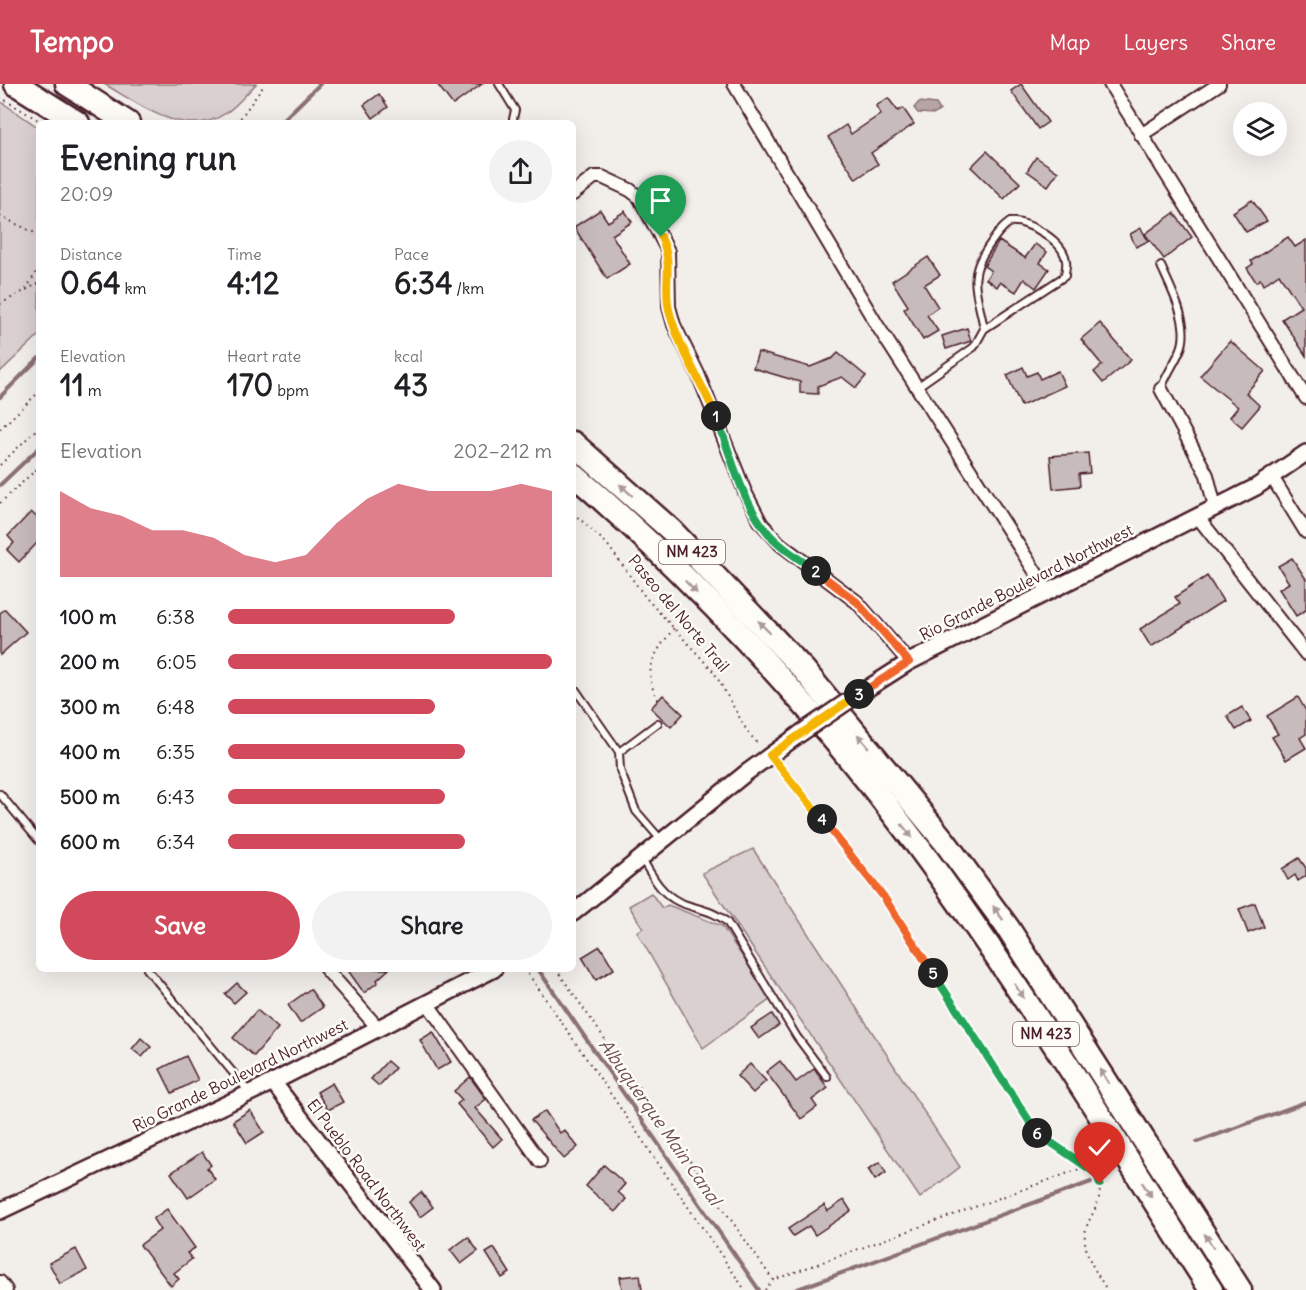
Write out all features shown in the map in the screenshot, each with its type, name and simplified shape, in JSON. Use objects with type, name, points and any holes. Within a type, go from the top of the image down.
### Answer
[{"type":"highway","points":[[67,84],[123,120]]},
{"type":"highway","points":[[10,92],[71,120]]},
{"type":"highway","name":"NM 423","points":[[576,446],[672,531],[804,670],[945,842],[1045,983],[1240,1290]]},
{"type":"highway","name":"NM 423","points":[[576,477],[630,523],[784,684],[917,845],[997,958],[1211,1290]]},
{"type":"street","points":[[734,84],[917,387],[1047,591]]},
{"type":"street","points":[[1110,84],[1306,398]]},
{"type":"street","points":[[1141,135],[1219,84]]},
{"type":"street","points":[[576,192],[594,177],[602,177],[639,197],[668,251],[669,307],[674,326],[698,374],[745,492],[761,523],[780,544],[857,602],[909,662]]},
{"type":"street","points":[[1161,389],[1207,475],[1215,507]]},
{"type":"street","name":"Rio Grande Boulevard Northwest","points":[[576,910],[770,755],[909,662],[1272,477],[1306,453]]},
{"type":"street","points":[[1272,477],[1306,532]]},
{"type":"street","points":[[1197,516],[1306,654]]},
{"type":"street","points":[[329,972],[378,1028]]},
{"type":"street","name":"Rio Grande Boulevard Northwest","points":[[0,1211],[273,1082],[488,972]]},
{"type":"street","points":[[427,1003],[540,1161]]},
{"type":"street","name":"El Pueblo Road Northwest","points":[[273,1082],[433,1290]]},
{"type":"street","points":[[0,1282],[6,1290]]},
{"type":"lane","points":[[499,84],[515,110],[514,120]]},
{"type":"lane","points":[[917,387],[974,347],[984,329],[1065,276],[1066,260],[1059,246],[1031,224],[1010,222],[1002,228],[976,264],[974,284],[984,329]]},
{"type":"lane","points":[[1161,266],[1182,314],[1181,349],[1168,369],[1161,389]]},
{"type":"lane","points":[[576,690],[619,752],[620,770],[636,811],[662,841]]},
{"type":"lane","points":[[619,752],[658,723]]},
{"type":"lane","points":[[0,795],[36,837]]},
{"type":"lane","points":[[641,858],[657,884],[669,896],[712,913],[727,922],[797,1037],[827,1077]]},
{"type":"lane","points":[[149,972],[249,1092]]},
{"type":"path","points":[[239,120],[266,84]]},
{"type":"path","points":[[10,92],[40,120]]},
{"type":"path","points":[[0,216],[36,234]]},
{"type":"path","points":[[26,289],[36,273]]},
{"type":"path","points":[[0,304],[36,284]]},
{"type":"path","points":[[0,429],[36,395]]},
{"type":"path","points":[[0,465],[36,430]]},
{"type":"path","points":[[0,503],[36,470]]},
{"type":"path","name":"Paseo del Norte Trail","points":[[576,516],[607,544],[646,598],[714,672],[757,744],[770,755],[883,896],[1038,1133],[1097,1174],[1101,1197],[1084,1240],[1091,1262],[1107,1290]]},
{"type":"path","points":[[658,700],[651,687],[651,661],[674,628]]},
{"type":"path","points":[[527,972],[745,1290]]},
{"type":"path","points":[[558,972],[772,1280]]},
{"type":"path","points":[[765,1290],[772,1280],[1086,1166]]},
{"type":"shaded area","points":[[104,84],[256,84],[226,113],[212,120],[176,120],[148,109]]},
{"type":"shaded area","points":[[0,101],[36,126],[36,338],[0,372]]},
{"type":"shaded area","points":[[919,102],[936,104],[940,110],[935,114],[918,113],[914,108]]},
{"type":"shaded area","points":[[753,849],[960,1167],[920,1198],[702,873]]},
{"type":"shaded area","points":[[651,893],[662,908],[668,905],[722,926],[771,999],[703,1048],[637,932],[643,928],[629,906]]},
{"type":"building","points":[[437,84],[482,84],[453,105]]},
{"type":"building","points":[[1021,84],[1048,122],[1038,129],[1011,91]]},
{"type":"building","points":[[379,94],[388,107],[373,118],[364,105]]},
{"type":"building","points":[[888,98],[898,111],[903,108],[914,124],[871,153],[878,164],[856,179],[828,137],[846,125],[851,134],[881,114],[876,106]]},
{"type":"building","points":[[987,151],[1020,183],[1004,199],[971,167]]},
{"type":"building","points":[[1036,157],[1058,172],[1048,186],[1027,171]]},
{"type":"building","points":[[1252,200],[1267,221],[1246,232],[1233,212]]},
{"type":"building","points":[[600,210],[608,222],[625,211],[632,222],[612,235],[630,264],[607,279],[576,230],[576,226]]},
{"type":"building","points":[[1174,213],[1192,237],[1164,259],[1145,234]]},
{"type":"building","points":[[1141,228],[1148,241],[1136,247],[1130,234]]},
{"type":"building","points":[[1288,237],[1295,247],[1306,240],[1306,356],[1282,319],[1301,307],[1279,274],[1263,285],[1260,279],[1256,282],[1247,268],[1253,264],[1251,261]]},
{"type":"building","points":[[999,241],[1025,258],[1035,244],[1047,252],[1040,263],[1049,269],[1036,288],[1024,279],[1016,292],[1000,282],[997,287],[986,279],[991,271],[984,266]]},
{"type":"building","points":[[928,257],[940,275],[924,285],[938,307],[927,315],[938,331],[923,340],[904,309],[908,306],[892,281]]},
{"type":"building","points":[[1100,323],[1131,360],[1103,383],[1094,372],[1102,365],[1081,339]]},
{"type":"building","points":[[967,328],[971,341],[946,349],[942,336]]},
{"type":"building","points":[[1230,341],[1265,371],[1246,393],[1260,406],[1242,427],[1230,417],[1238,407],[1200,376]]},
{"type":"building","points":[[758,352],[810,367],[833,358],[838,353],[866,376],[856,388],[842,377],[818,386],[818,394],[800,393],[800,382],[753,368]]},
{"type":"building","points":[[1023,367],[1027,376],[1037,372],[1040,379],[1058,371],[1065,386],[1021,406],[1007,375]]},
{"type":"building","points":[[1088,453],[1090,473],[1079,474],[1080,486],[1053,489],[1050,456]]},
{"type":"building","points":[[31,512],[36,516],[36,544],[19,562],[7,550],[14,543],[8,536]]},
{"type":"building","points":[[1292,558],[1306,579],[1306,610],[1296,616],[1279,589],[1289,583],[1278,566]]},
{"type":"building","points":[[1207,576],[1223,601],[1151,647],[1140,629],[1180,604],[1175,597]]},
{"type":"building","points":[[5,609],[26,632],[0,655],[0,613]]},
{"type":"building","points":[[663,695],[683,714],[671,727],[651,708]]},
{"type":"building","points":[[1298,697],[1306,711],[1306,734],[1300,738],[1306,748],[1286,760],[1272,737],[1278,734],[1267,716]]},
{"type":"building","points":[[1242,707],[1251,721],[1236,730],[1227,716]]},
{"type":"building","points":[[1299,858],[1306,868],[1306,876],[1298,881],[1295,875],[1288,880],[1282,869]]},
{"type":"building","points":[[1255,903],[1264,927],[1248,933],[1239,909]]},
{"type":"building","points":[[600,946],[614,969],[596,980],[582,957]]},
{"type":"building","points":[[349,972],[386,972],[377,980],[378,982],[364,993]]},
{"type":"building","points":[[237,983],[246,992],[234,1003],[225,994]]},
{"type":"building","points":[[310,989],[323,1007],[300,1023],[288,1005]]},
{"type":"building","points":[[257,1010],[278,1028],[254,1056],[233,1038]]},
{"type":"building","points":[[772,1014],[779,1025],[759,1039],[751,1028]]},
{"type":"building","points":[[433,1032],[451,1062],[437,1070],[420,1040]]},
{"type":"building","points":[[141,1038],[151,1047],[142,1057],[132,1049]]},
{"type":"building","points":[[186,1056],[198,1080],[172,1093],[160,1069]]},
{"type":"building","points":[[387,1061],[395,1068],[379,1086],[371,1079]]},
{"type":"building","points":[[780,1061],[796,1082],[814,1069],[828,1088],[812,1100],[817,1107],[801,1119],[766,1072]]},
{"type":"building","points":[[750,1064],[766,1081],[753,1093],[737,1076]]},
{"type":"building","points":[[470,1077],[486,1099],[475,1108],[502,1139],[493,1147],[457,1104],[462,1100],[454,1091]]},
{"type":"building","points":[[332,1083],[343,1102],[328,1110],[317,1092]]},
{"type":"building","points":[[250,1110],[264,1132],[247,1143],[233,1121]]},
{"type":"building","points":[[545,1111],[560,1133],[564,1130],[578,1147],[564,1159],[531,1120]]},
{"type":"building","points":[[202,1152],[211,1165],[207,1168],[215,1179],[188,1198],[171,1173]]},
{"type":"building","points":[[880,1162],[886,1173],[875,1180],[868,1169]]},
{"type":"building","points":[[604,1165],[625,1184],[618,1192],[626,1199],[615,1212],[586,1186]]},
{"type":"building","points":[[421,1192],[433,1207],[420,1217],[409,1202]]},
{"type":"building","points":[[844,1200],[851,1211],[815,1235],[809,1226],[793,1236],[788,1229],[824,1205],[828,1211]]},
{"type":"building","points":[[167,1209],[195,1248],[187,1253],[192,1259],[174,1273],[179,1279],[171,1286],[140,1245],[160,1230],[153,1219]]},
{"type":"building","points":[[468,1237],[478,1251],[461,1264],[450,1250]]},
{"type":"building","points":[[494,1248],[510,1273],[502,1278],[486,1253]]},
{"type":"building","points":[[76,1249],[87,1270],[60,1284],[49,1263]]},
{"type":"building","points":[[640,1275],[642,1290],[622,1290],[620,1277]]},
{"type":"waterway","points":[[283,120],[320,84]]},
{"type":"waterway","points":[[0,397],[36,361]]},
{"type":"waterway","points":[[0,485],[36,451]]},
{"type":"waterway","name":"Albuquerque Main Canal","points":[[540,972],[759,1290]]},
{"type":"waterway","name":"Albuquerque Main Canal","points":[[1197,1142],[1306,1102]]},
{"type":"waterway","name":"Albuquerque Main Canal","points":[[795,1290],[1091,1182]]},
{"type":"route","points":[[661,237],[668,251],[670,264],[669,307],[674,326],[698,374],[753,510],[769,534],[780,544],[857,602],[877,622],[909,662],[770,755],[883,896],[1038,1133],[1097,1174],[1100,1184]]}]
